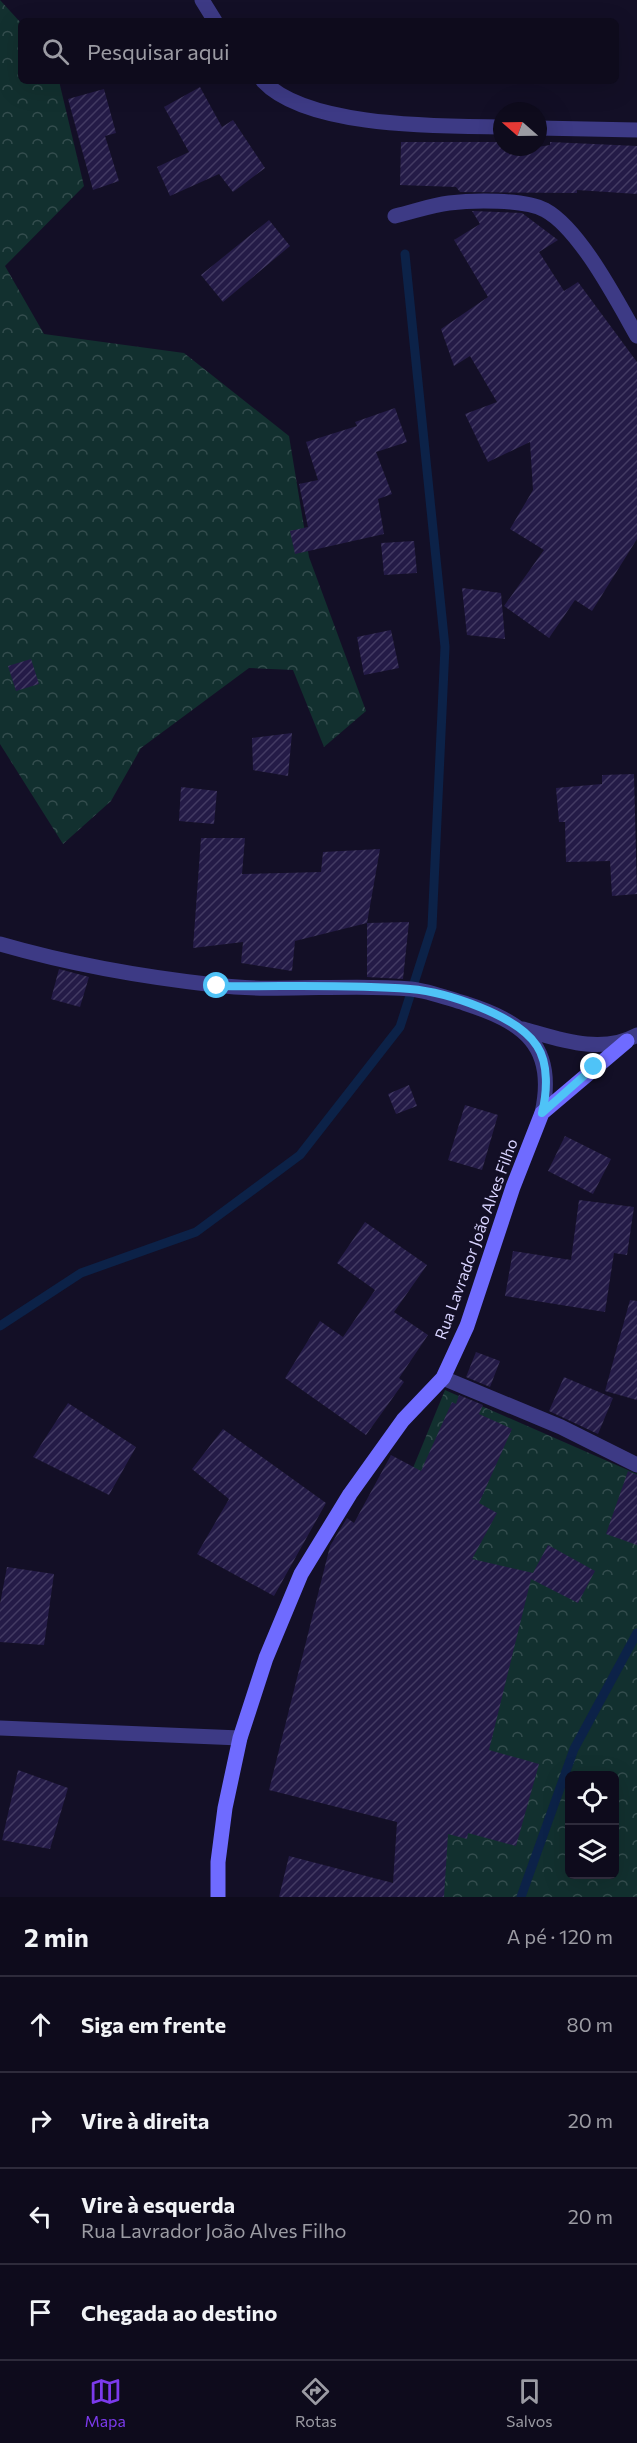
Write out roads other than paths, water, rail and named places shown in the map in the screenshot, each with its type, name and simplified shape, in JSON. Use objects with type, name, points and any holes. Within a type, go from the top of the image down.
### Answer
[{"type":"street","points":[[202,0],[213,18]]},
{"type":"street","points":[[267,84],[295,103],[326,113],[440,126],[493,127]]},
{"type":"street","points":[[547,128],[637,130]]},
{"type":"street","points":[[395,216],[448,203],[509,202],[544,210],[568,229],[601,275],[637,336]]},
{"type":"street","points":[[0,944],[111,970],[217,986],[411,989],[483,1009],[523,1029],[579,1045],[632,1038]]},
{"type":"street","points":[[523,1029],[538,1047],[543,1066],[547,1091],[542,1113]]},
{"type":"street","name":"Rua Lavrador João Alves Filho","points":[[218,1897],[219,1851],[240,1738],[266,1658],[301,1574],[350,1494],[403,1420],[443,1378],[466,1326],[513,1187],[542,1113],[632,1038]]},
{"type":"street","points":[[443,1378],[561,1427],[637,1465]]},
{"type":"street","points":[[0,1728],[240,1738]]},
{"type":"waterway","points":[[0,1326],[81,1273],[196,1232],[300,1155],[400,1027],[432,927],[445,647],[405,254]]},
{"type":"waterway","points":[[521,1897],[574,1749],[637,1633]]}]
